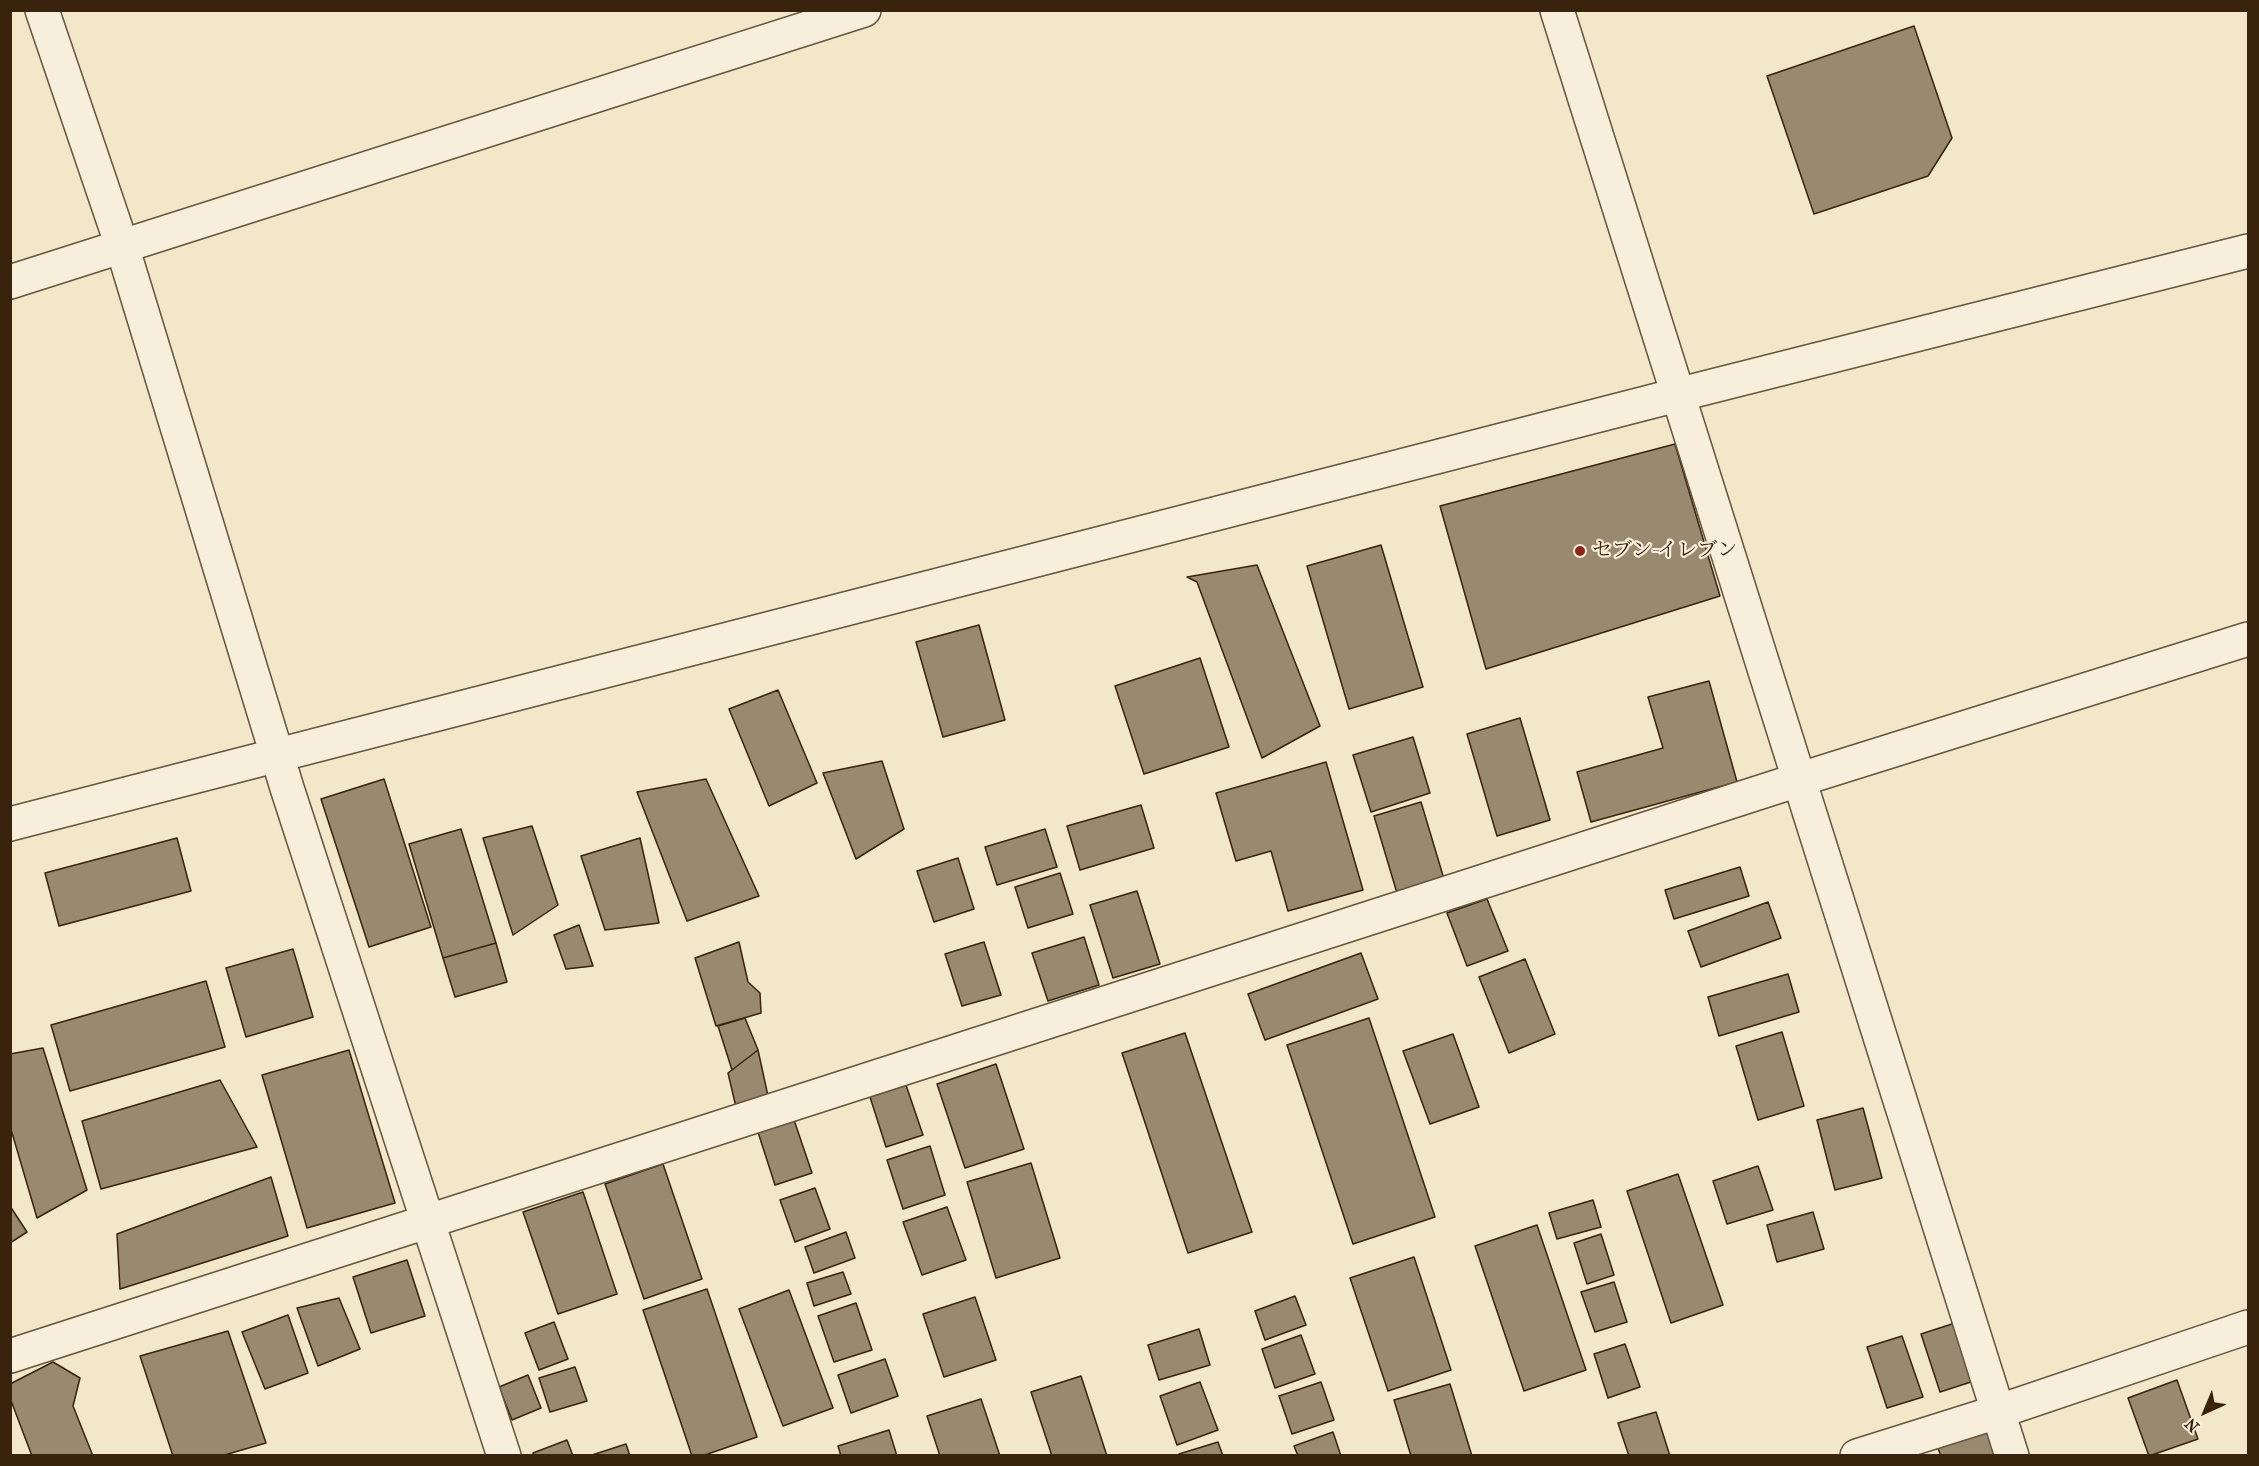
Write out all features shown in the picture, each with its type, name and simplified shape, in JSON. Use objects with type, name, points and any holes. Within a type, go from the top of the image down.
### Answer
[{"type":"street","points":[[42,10],[122,246],[277,756],[504,1455]]},
{"type":"street","points":[[10,282],[864,10]]},
{"type":"street","points":[[1557,10],[1677,395],[1801,779],[1997,1412],[2013,1455]]},
{"type":"street","points":[[10,824],[1677,395],[2248,251]]},
{"type":"street","points":[[10,1356],[1801,779],[2248,639]]},
{"type":"street","points":[[1857,1455],[1997,1412],[2248,1327]]},
{"type":"building","points":[[1914,26],[1952,138],[1928,176],[1814,214],[1767,76]]},
{"type":"building","name":"セブン-イレブン","points":[[1675,444],[1720,596],[1486,669],[1440,506]]},
{"type":"building","points":[[1381,545],[1423,687],[1349,709],[1307,566]]},
{"type":"building","points":[[1257,565],[1320,726],[1262,758],[1197,582],[1187,577]]},
{"type":"building","points":[[979,625],[1005,720],[943,737],[916,642]]},
{"type":"building","points":[[1200,658],[1229,747],[1144,774],[1115,686]]},
{"type":"building","points":[[1709,681],[1737,782],[1591,822],[1577,772],[1663,748],[1648,697]]},
{"type":"building","points":[[778,690],[817,783],[769,806],[729,709]]},
{"type":"building","points":[[1520,718],[1550,820],[1497,836],[1467,734]]},
{"type":"building","points":[[1413,737],[1430,793],[1371,812],[1353,755]]},
{"type":"building","points":[[882,761],[904,829],[856,859],[823,773]]},
{"type":"building","points":[[1326,762],[1363,890],[1288,911],[1271,851],[1236,861],[1216,793]]},
{"type":"building","points":[[384,779],[431,927],[369,947],[321,799]]},
{"type":"building","points":[[706,779],[759,896],[687,921],[637,792]]},
{"type":"building","points":[[1421,802],[1444,879],[1397,893],[1374,816]]},
{"type":"building","points":[[1141,805],[1154,848],[1080,870],[1067,826]]},
{"type":"building","points":[[532,826],[558,905],[513,935],[483,838]]},
{"type":"building","points":[[461,829],[496,943],[443,958],[409,844]]},
{"type":"building","points":[[1045,829],[1057,867],[997,885],[985,847]]},
{"type":"building","points":[[177,838],[191,891],[59,926],[45,873]]},
{"type":"building","points":[[640,838],[659,923],[605,930],[581,856]]},
{"type":"building","points":[[958,858],[974,909],[934,922],[917,871]]},
{"type":"building","points":[[1740,867],[1749,896],[1674,919],[1665,890]]},
{"type":"building","points":[[1060,873],[1073,914],[1028,928],[1015,887]]},
{"type":"building","points":[[1137,891],[1160,964],[1113,978],[1090,905]]},
{"type":"building","points":[[1487,899],[1508,951],[1467,966],[1447,913]]},
{"type":"building","points":[[1768,902],[1781,938],[1701,967],[1688,931]]},
{"type":"building","points":[[579,925],[593,966],[566,969],[554,935]]},
{"type":"building","points":[[1084,937],[1099,985],[1048,1001],[1032,953]]},
{"type":"building","points":[[739,942],[748,982],[760,993],[761,1013],[716,1026],[695,958]]},
{"type":"building","points":[[984,942],[1001,995],[962,1006],[945,954]]},
{"type":"building","points":[[496,943],[507,982],[455,997],[443,958]]},
{"type":"building","points":[[293,949],[313,1017],[246,1037],[226,968]]},
{"type":"building","points":[[1361,953],[1378,999],[1265,1040],[1248,994]]},
{"type":"building","points":[[1525,959],[1555,1034],[1509,1053],[1479,977]]},
{"type":"building","points":[[1788,974],[1799,1012],[1719,1036],[1708,997]]},
{"type":"building","points":[[206,981],[225,1047],[70,1091],[51,1025]]},
{"type":"building","points":[[745,1018],[758,1050],[732,1070],[718,1026]]},
{"type":"building","points":[[1369,1018],[1435,1217],[1353,1244],[1287,1045]]},
{"type":"building","points":[[1782,1032],[1804,1106],[1758,1120],[1736,1046]]},
{"type":"building","points":[[1185,1033],[1252,1232],[1188,1253],[1122,1053]]},
{"type":"building","points":[[1453,1034],[1479,1107],[1430,1124],[1403,1051]]},
{"type":"building","points":[[43,1048],[87,1190],[37,1218],[10,1126],[10,1054]]},
{"type":"building","points":[[349,1050],[395,1203],[307,1228],[262,1075]]},
{"type":"building","points":[[758,1050],[768,1096],[736,1107],[728,1073]]},
{"type":"building","points":[[996,1064],[1024,1149],[965,1168],[937,1084]]},
{"type":"building","points":[[220,1080],[257,1147],[101,1189],[82,1121]]},
{"type":"building","points":[[906,1085],[923,1135],[886,1147],[870,1097]]},
{"type":"building","points":[[1863,1108],[1882,1178],[1835,1190],[1817,1120]]},
{"type":"building","points":[[793,1117],[812,1173],[775,1185],[757,1129]]},
{"type":"building","points":[[930,1146],[945,1195],[903,1209],[887,1160]]},
{"type":"building","points":[[1031,1163],[1060,1258],[996,1278],[967,1182]]},
{"type":"building","points":[[663,1164],[702,1279],[644,1299],[605,1184]]},
{"type":"building","points":[[1758,1166],[1773,1210],[1727,1224],[1713,1181]]},
{"type":"building","points":[[1678,1174],[1723,1305],[1671,1323],[1627,1191]]},
{"type":"building","points":[[271,1177],[288,1236],[120,1289],[117,1234]]},
{"type":"building","points":[[815,1188],[830,1229],[795,1242],[780,1200]]},
{"type":"building","points":[[583,1192],[617,1294],[558,1314],[523,1212]]},
{"type":"building","points":[[1593,1200],[1601,1227],[1557,1239],[1549,1213]]},
{"type":"building","points":[[10,1206],[27,1232],[10,1243]]},
{"type":"building","points":[[947,1207],[966,1260],[922,1275],[903,1222]]},
{"type":"building","points":[[1813,1212],[1824,1249],[1777,1262],[1767,1225]]},
{"type":"building","points":[[1537,1225],[1586,1370],[1524,1391],[1475,1246]]},
{"type":"building","points":[[846,1232],[855,1258],[814,1273],[805,1247]]},
{"type":"building","points":[[1601,1234],[1614,1275],[1587,1284],[1574,1243]]},
{"type":"building","points":[[1414,1257],[1451,1370],[1388,1391],[1350,1278]]},
{"type":"building","points":[[407,1260],[425,1316],[371,1333],[353,1277]]},
{"type":"building","points":[[843,1272],[851,1294],[814,1306],[807,1283]]},
{"type":"building","points":[[1614,1282],[1627,1322],[1595,1332],[1581,1292]]},
{"type":"building","points":[[707,1289],[757,1437],[702,1456],[692,1456],[643,1310]]},
{"type":"building","points":[[789,1290],[833,1408],[783,1426],[739,1309]]},
{"type":"building","points":[[1295,1296],[1306,1325],[1265,1340],[1255,1311]]},
{"type":"building","points":[[975,1297],[996,1360],[944,1377],[923,1314]]},
{"type":"building","points":[[339,1298],[360,1349],[318,1366],[297,1308]]},
{"type":"building","points":[[856,1303],[872,1350],[834,1362],[818,1316]]},
{"type":"building","points":[[288,1315],[308,1373],[265,1389],[242,1332]]},
{"type":"building","points":[[554,1322],[568,1359],[539,1370],[525,1333]]},
{"type":"building","points":[[1955,1323],[1974,1381],[1940,1392],[1921,1334]]},
{"type":"building","points":[[1199,1329],[1210,1365],[1159,1380],[1148,1345]]},
{"type":"building","points":[[228,1331],[266,1443],[221,1456],[173,1456],[140,1356]]},
{"type":"building","points":[[1301,1335],[1315,1374],[1275,1388],[1262,1349]]},
{"type":"building","points":[[1902,1336],[1923,1397],[1887,1408],[1867,1347]]},
{"type":"building","points":[[1625,1344],[1640,1387],[1608,1398],[1594,1354]]},
{"type":"building","points":[[885,1359],[898,1396],[851,1413],[838,1375]]},
{"type":"building","points":[[53,1362],[80,1378],[73,1406],[93,1456],[32,1456],[10,1398],[10,1384]]},
{"type":"building","points":[[575,1367],[587,1401],[550,1412],[539,1378]]},
{"type":"building","points":[[528,1375],[541,1408],[512,1420],[499,1387]]},
{"type":"building","points":[[1081,1376],[1107,1456],[1052,1456],[1031,1392]]},
{"type":"building","points":[[2177,1380],[2198,1439],[2149,1456],[2128,1398]]},
{"type":"building","points":[[1200,1382],[1218,1430],[1177,1445],[1160,1396]]},
{"type":"building","points":[[1321,1382],[1334,1420],[1292,1434],[1279,1396]]},
{"type":"building","points":[[1450,1384],[1472,1456],[1411,1456],[1394,1400]]},
{"type":"building","points":[[981,1399],[1000,1456],[940,1456],[927,1416]]},
{"type":"building","points":[[1656,1412],[1670,1456],[1629,1456],[1618,1423]]},
{"type":"building","points":[[1989,1428],[1999,1456],[1941,1456],[1937,1446]]},
{"type":"building","points":[[889,1430],[897,1456],[841,1456],[838,1446]]},
{"type":"building","points":[[1333,1432],[1341,1456],[1298,1456],[1294,1446]]},
{"type":"building","points":[[567,1440],[573,1456],[534,1456],[533,1453]]},
{"type":"building","points":[[1218,1442],[1223,1456],[1180,1456],[1179,1454]]},
{"type":"building","points":[[626,1444],[630,1456],[589,1456]]},
{"type":"place","name":"セブン-イレブン","points":[[1580,551]]}]
